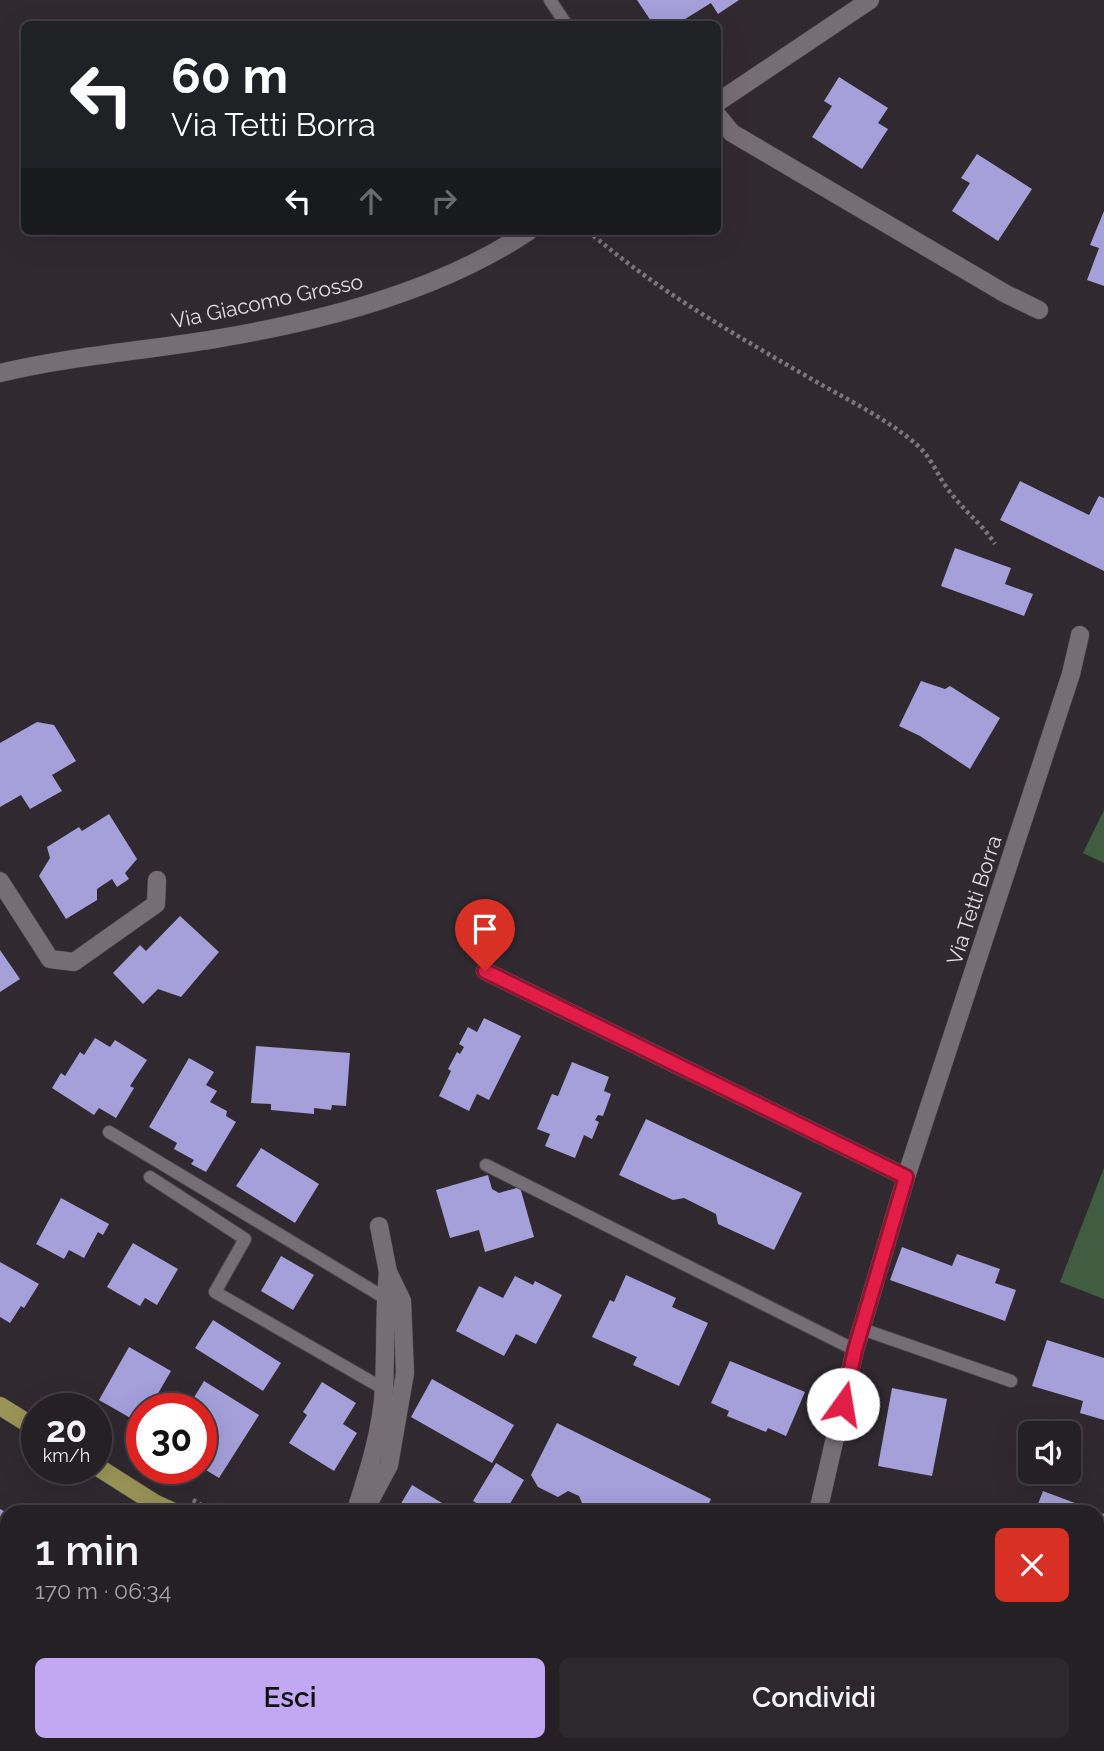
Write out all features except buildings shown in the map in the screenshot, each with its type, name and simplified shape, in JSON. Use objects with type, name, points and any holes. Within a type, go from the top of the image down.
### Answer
[{"type":"main road","points":[[0,1406],[21,1419]]},
{"type":"main road","points":[[112,1477],[154,1505]]},
{"type":"street","points":[[721,100],[870,0]]},
{"type":"street","points":[[721,120],[732,133],[1006,294],[1039,310]]},
{"type":"street","name":"Via Giacomo Grosso","points":[[0,373],[41,363],[216,339],[329,314],[436,282],[496,253],[523,235]]},
{"type":"street","name":"Via Tetti Borra","points":[[820,1505],[855,1350],[906,1177],[1072,674],[1080,635]]},
{"type":"street","points":[[0,881],[50,959],[74,962],[156,904],[157,880]]},
{"type":"street","points":[[485,971],[906,1177]]},
{"type":"street","points":[[368,1505],[389,1465],[405,1373],[402,1301],[388,1272],[379,1226]]},
{"type":"street","points":[[357,1505],[375,1448],[384,1390],[385,1298],[388,1272]]},
{"type":"lane","points":[[550,0],[564,21]]},
{"type":"lane","points":[[109,1132],[385,1298]]},
{"type":"lane","points":[[486,1165],[855,1350]]},
{"type":"lane","points":[[150,1177],[245,1239],[215,1292],[384,1390]]},
{"type":"lane","points":[[862,1329],[1011,1381]]},
{"type":"path","points":[[593,235],[621,260],[711,320],[876,417],[916,444],[930,460],[950,492],[984,528],[995,544]]},
{"type":"green space","points":[[1104,810],[1104,863],[1083,853]]},
{"type":"green space","points":[[1104,1168],[1104,1299],[1060,1282]]},
{"type":"route","points":[[485,971],[906,1177],[855,1350],[843,1404]]}]
